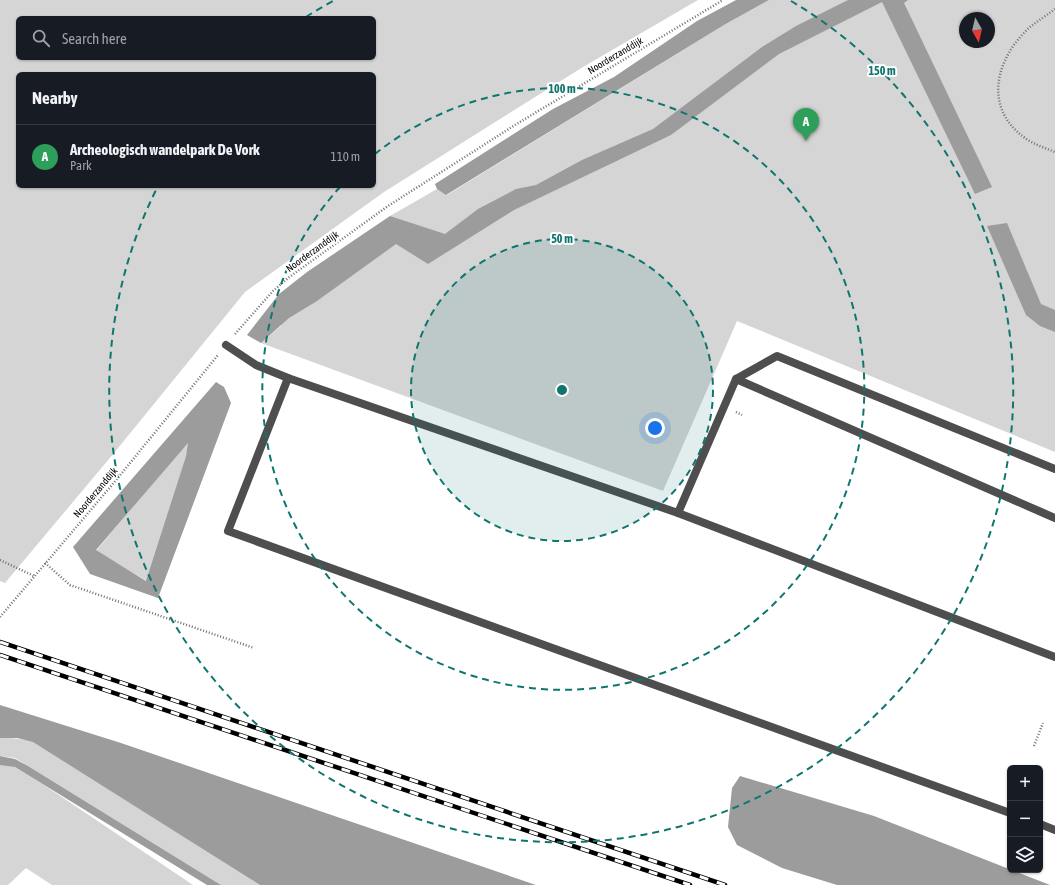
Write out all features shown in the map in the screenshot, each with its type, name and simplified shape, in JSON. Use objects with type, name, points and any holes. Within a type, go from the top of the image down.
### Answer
[{"type":"lane","points":[[226,345],[256,365],[288,378],[678,513],[1055,658]]},
{"type":"lane","points":[[678,513],[736,379],[777,356],[1055,469]]},
{"type":"lane","points":[[288,378],[228,531],[1007,813]]},
{"type":"lane","points":[[736,379],[1055,518]]},
{"type":"lane","points":[[1043,825],[1055,830]]},
{"type":"path","name":"Noorderzanddijk","points":[[0,618],[117,479],[247,319],[288,278],[388,206],[515,125],[723,0]]},
{"type":"path","points":[[1055,9],[1030,28],[1006,57],[998,87],[1000,106],[1009,123],[1026,138],[1055,152]]},
{"type":"path","points":[[0,560],[34,576]]},
{"type":"path","points":[[45,563],[70,585],[254,648]]},
{"type":"path","points":[[1034,746],[1043,723]]},
{"type":"shaded area","points":[[0,0],[698,0],[583,67],[384,192],[245,292],[114,453],[5,583],[0,581]]},
{"type":"shaded area","points":[[736,0],[769,0],[724,25],[446,195],[437,189],[435,184],[553,109],[614,77],[697,21]]},
{"type":"shaded area","points":[[769,0],[1055,0],[1055,452],[737,321],[663,491],[261,343],[282,325],[272,321],[410,223],[390,216],[437,189],[447,195],[724,25]]},
{"type":"shaded area","points":[[848,0],[908,0],[904,3],[992,187],[975,194],[882,2],[779,54],[671,135],[514,210],[428,264],[396,244],[317,301],[289,318],[261,343],[247,335],[279,294],[307,272],[390,216],[445,234],[478,209],[516,189],[536,185],[582,160],[653,129],[762,47],[796,26]]},
{"type":"shaded area","points":[[1007,223],[1041,304],[1055,310],[1055,332],[1040,326],[1026,315],[987,226]]},
{"type":"shaded area","points":[[216,382],[224,387],[231,403],[158,598],[90,574],[73,547]],"holes":[[[188,443],[186,456],[146,581],[96,550]]]},
{"type":"shaded area","points":[[189,442],[147,581],[96,551],[178,453]]},
{"type":"shaded area","points":[[0,705],[121,743],[536,885],[260,885],[33,742],[17,738],[0,738]]},
{"type":"shaded area","points":[[4,737],[33,741],[260,885],[221,885],[15,758],[0,756],[0,738]]},
{"type":"shaded area","points":[[0,756],[15,759],[28,766],[221,885],[207,885],[15,767],[0,765]]},
{"type":"shaded area","points":[[3,764],[15,767],[41,783],[193,885],[52,885],[26,868],[8,885],[0,885],[0,765]]},
{"type":"shaded area","points":[[740,776],[874,816],[1007,868],[1007,873],[1019,873],[1050,885],[837,885],[782,868],[737,845],[728,827],[732,788]]},
{"type":"railway","points":[[0,642],[725,885]]},
{"type":"railway","points":[[0,655],[690,885]]},
{"type":"place","name":"Archeologisch wandelpark De Vork","points":[[806,141]]}]
